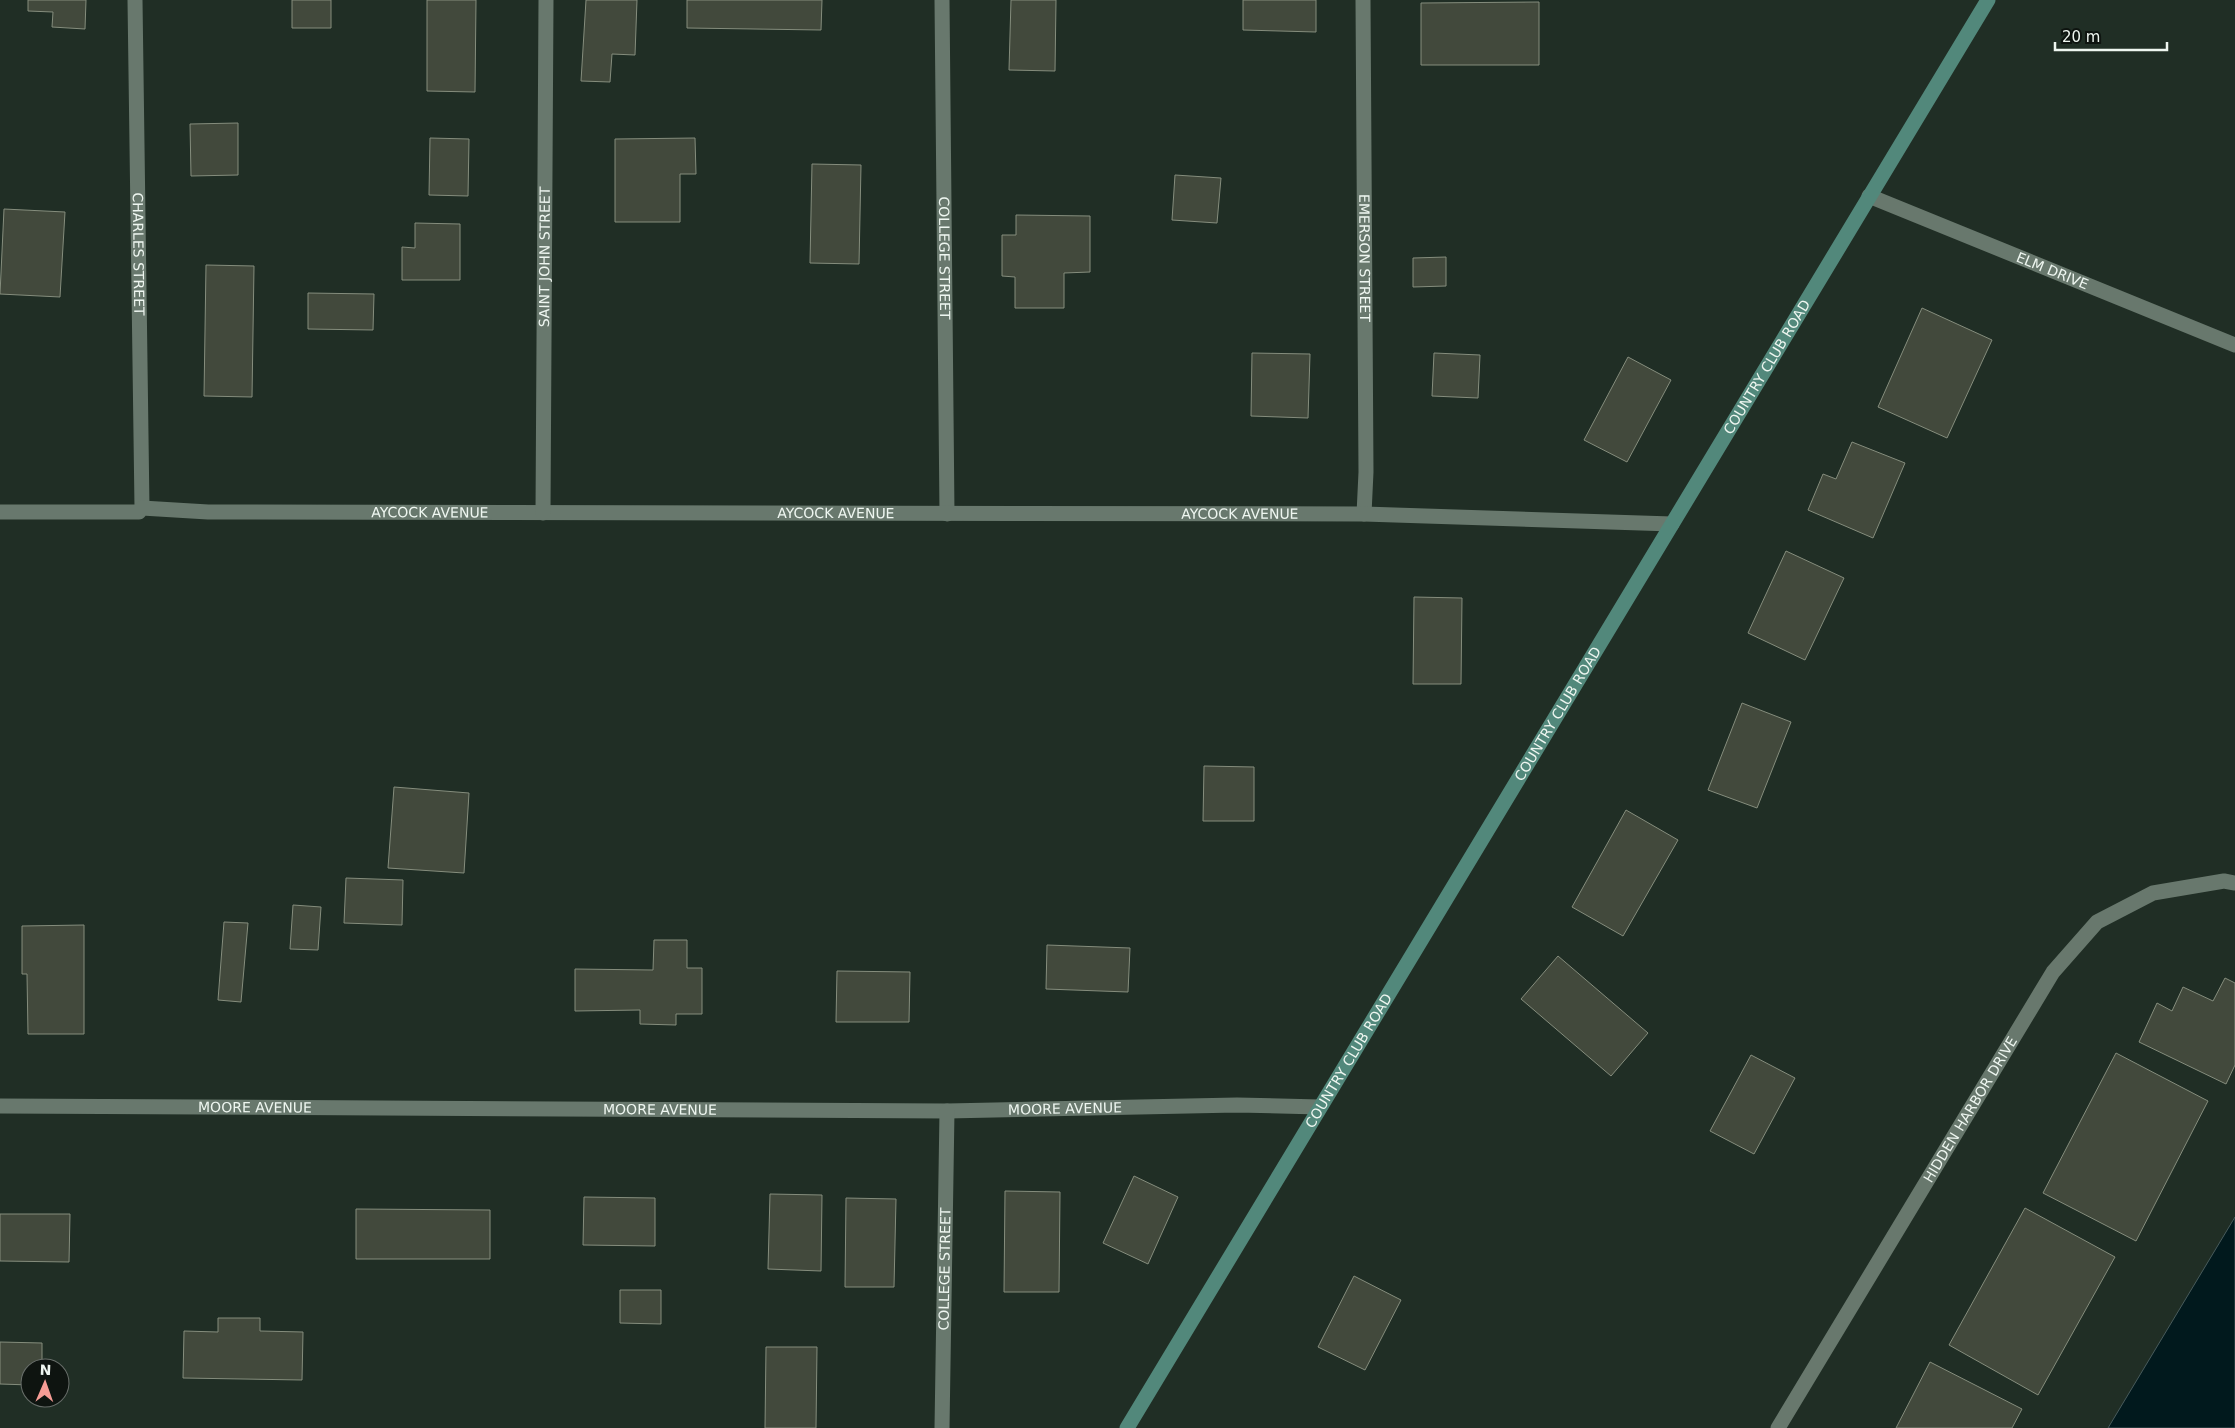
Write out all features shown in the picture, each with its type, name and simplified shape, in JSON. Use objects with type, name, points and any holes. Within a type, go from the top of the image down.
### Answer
[{"type":"street","name":"CHARLES STREET","points":[[135,0],[142,508]]},
{"type":"street","name":"SAINT JOHN STREET","points":[[543,513],[546,0]]},
{"type":"street","name":"COLLEGE STREET","points":[[942,0],[947,514]]},
{"type":"street","name":"EMERSON STREET","points":[[1363,0],[1366,214],[1366,472],[1364,514]]},
{"type":"street","name":"COUNTRY CLUB ROAD","points":[[1127,1428],[1988,0]]},
{"type":"street","name":"ELM DRIVE","points":[[1869,196],[2235,344]]},
{"type":"street","name":"AYCOCK AVENUE","points":[[0,512],[139,512],[142,508],[208,512],[1364,514],[1672,524]]},
{"type":"street","name":"HIDDEN HARBOR DRIVE","points":[[1778,1428],[2053,972],[2097,922],[2153,893],[2224,881],[2235,884]]},
{"type":"street","name":"MOORE AVENUE","points":[[0,1106],[946,1110],[1237,1105],[1320,1107]]},
{"type":"street","name":"COLLEGE STREET","points":[[942,1428],[946,1110]]},
{"type":"water","points":[[2235,1217],[2235,1428],[2108,1428]]},
{"type":"building","points":[[28,0],[86,0],[85,29],[52,27],[53,12],[28,11]]},
{"type":"building","points":[[292,0],[331,0],[331,28],[292,28]]},
{"type":"building","points":[[427,0],[476,0],[475,92],[427,91]]},
{"type":"building","points":[[586,0],[637,0],[635,55],[612,54],[610,82],[581,81]]},
{"type":"building","points":[[687,0],[822,0],[821,30],[687,28]]},
{"type":"building","points":[[1011,0],[1056,0],[1055,71],[1009,70]]},
{"type":"building","points":[[1243,0],[1316,0],[1316,32],[1243,30]]},
{"type":"building","points":[[1539,2],[1539,65],[1421,65],[1421,3]]},
{"type":"building","points":[[238,123],[238,175],[191,176],[190,124]]},
{"type":"building","points":[[430,138],[469,139],[468,196],[429,195]]},
{"type":"building","points":[[695,138],[696,174],[680,174],[680,222],[615,222],[615,139]]},
{"type":"building","points":[[812,164],[861,165],[859,264],[810,263]]},
{"type":"building","points":[[1175,175],[1221,178],[1217,223],[1172,220]]},
{"type":"building","points":[[4,209],[65,212],[60,297],[0,294]]},
{"type":"building","points":[[1016,215],[1090,216],[1090,272],[1064,273],[1064,308],[1015,308],[1015,277],[1002,276],[1002,235],[1016,235]]},
{"type":"building","points":[[415,223],[460,224],[460,280],[402,280],[402,247],[415,248]]},
{"type":"building","points":[[1446,257],[1446,286],[1413,287],[1413,258]]},
{"type":"building","points":[[206,265],[254,266],[252,397],[204,396]]},
{"type":"building","points":[[308,293],[374,294],[373,330],[308,329]]},
{"type":"building","points":[[1922,308],[1992,340],[1947,438],[1878,407]]},
{"type":"building","points":[[1252,353],[1310,354],[1308,418],[1251,416]]},
{"type":"building","points":[[1434,353],[1480,355],[1478,398],[1432,396]]},
{"type":"building","points":[[1628,357],[1671,380],[1627,462],[1584,440]]},
{"type":"building","points":[[1852,442],[1905,463],[1873,538],[1808,510],[1823,474],[1836,479]]},
{"type":"building","points":[[1786,551],[1844,578],[1805,660],[1748,633]]},
{"type":"building","points":[[1414,597],[1462,598],[1461,684],[1413,684]]},
{"type":"building","points":[[1742,703],[1791,722],[1757,808],[1708,790]]},
{"type":"building","points":[[1204,766],[1254,767],[1254,821],[1203,821]]},
{"type":"building","points":[[394,787],[469,793],[464,873],[388,868]]},
{"type":"building","points":[[1626,810],[1678,840],[1623,936],[1572,907]]},
{"type":"building","points":[[346,878],[403,880],[402,925],[344,923]]},
{"type":"building","points":[[293,905],[321,907],[318,950],[290,949]]},
{"type":"building","points":[[224,922],[248,923],[241,1002],[218,1000]]},
{"type":"building","points":[[84,925],[84,1034],[28,1034],[27,974],[22,974],[22,926]]},
{"type":"building","points":[[654,940],[687,940],[687,968],[702,968],[702,1014],[676,1014],[676,1025],[640,1024],[640,1010],[575,1011],[575,969],[653,970]]},
{"type":"building","points":[[1047,945],[1130,948],[1128,992],[1046,989]]},
{"type":"building","points":[[1558,956],[1648,1033],[1611,1076],[1521,999]]},
{"type":"building","points":[[837,971],[910,972],[909,1022],[836,1022]]},
{"type":"building","points":[[2225,978],[2235,983],[2235,1065],[2226,1084],[2139,1042],[2157,1003],[2172,1011],[2183,987],[2213,1001]]},
{"type":"building","points":[[2116,1053],[2208,1101],[2136,1241],[2043,1193]]},
{"type":"building","points":[[1751,1055],[1795,1078],[1754,1154],[1710,1131]]},
{"type":"building","points":[[1134,1176],[1178,1197],[1148,1264],[1103,1243]]},
{"type":"building","points":[[1005,1191],[1060,1192],[1059,1292],[1004,1292]]},
{"type":"building","points":[[770,1194],[822,1195],[821,1271],[768,1269]]},
{"type":"building","points":[[584,1197],[655,1198],[655,1246],[583,1245]]},
{"type":"building","points":[[846,1198],[896,1199],[894,1287],[845,1287]]},
{"type":"building","points":[[2025,1208],[2115,1257],[2038,1395],[1949,1345]]},
{"type":"building","points":[[356,1209],[490,1210],[490,1259],[356,1259]]},
{"type":"building","points":[[0,1214],[70,1214],[69,1262],[0,1261]]},
{"type":"building","points":[[1354,1276],[1401,1300],[1365,1370],[1318,1347]]},
{"type":"building","points":[[620,1290],[661,1290],[661,1324],[620,1323]]},
{"type":"building","points":[[218,1318],[260,1318],[260,1331],[303,1332],[302,1380],[183,1378],[184,1331],[218,1332]]},
{"type":"building","points":[[0,1342],[42,1343],[42,1358],[20,1358],[20,1385],[0,1384]]},
{"type":"building","points":[[766,1347],[817,1347],[816,1428],[765,1428]]},
{"type":"building","points":[[1930,1362],[2022,1409],[2012,1428],[1896,1428]]}]
